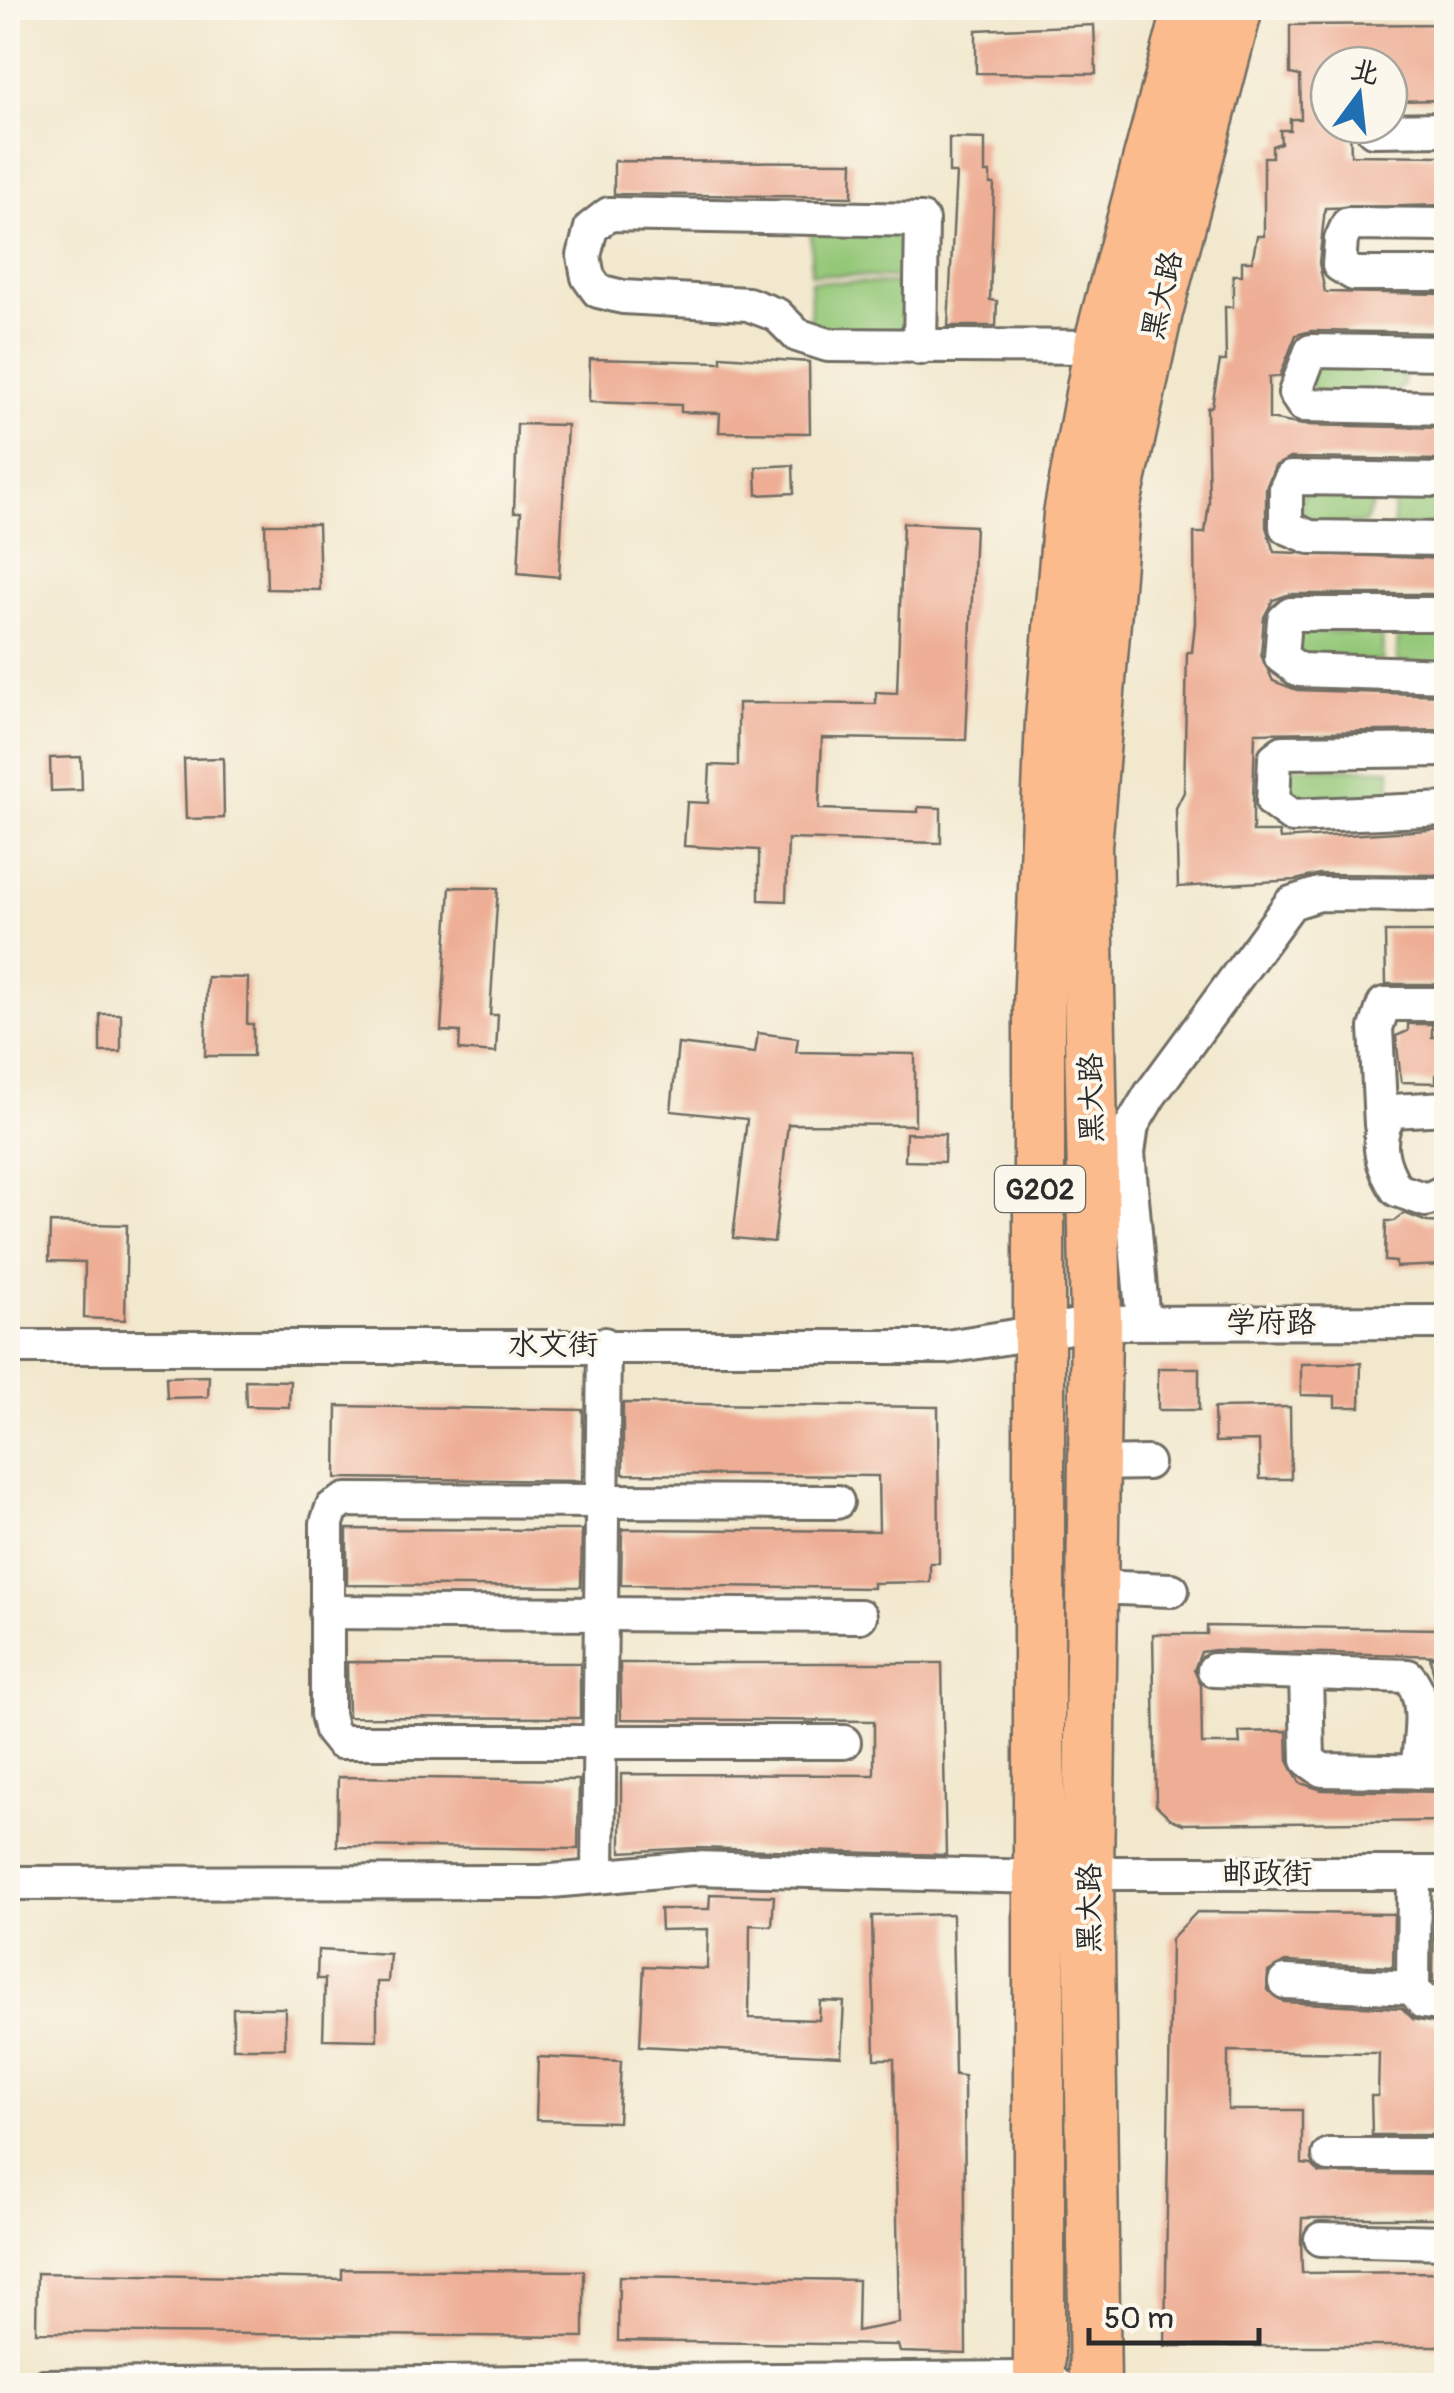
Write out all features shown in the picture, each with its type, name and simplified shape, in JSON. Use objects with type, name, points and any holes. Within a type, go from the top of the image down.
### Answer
[{"type":"highway","name":"黑大路","points":[[1045,2383],[1038,1877],[1039,1007],[1051,720],[1069,514],[1099,348],[1189,8]]},
{"type":"highway","name":"黑大路","points":[[1096,2386],[1088,1874],[1094,1464],[1120,1322],[1086,846],[1115,504],[1193,164],[1238,8]]},
{"type":"street","points":[[1409,130],[1446,129]]},
{"type":"street","points":[[920,348],[922,220],[609,214],[591,228],[584,256],[588,277],[598,291],[622,297],[748,304],[776,314],[797,335],[828,346],[920,348],[1099,348]]},
{"type":"street","points":[[1446,225],[1348,224],[1341,240],[1340,265],[1354,274],[1446,274]]},
{"type":"street","points":[[1446,353],[1311,351],[1294,393],[1303,406],[1446,408]]},
{"type":"street","points":[[1446,480],[1291,478],[1286,526],[1310,536],[1446,539]]},
{"type":"street","points":[[1446,614],[1290,614],[1284,620],[1281,656],[1299,670],[1446,675]]},
{"type":"street","points":[[1446,750],[1283,752],[1275,758],[1273,786],[1274,802],[1292,816],[1446,809]]},
{"type":"street","points":[[1120,1322],[1132,1125],[1291,902],[1319,894],[1446,895]]},
{"type":"street","points":[[1446,1004],[1384,1004],[1376,1028],[1382,1166],[1397,1190],[1426,1200],[1446,1192]]},
{"type":"street","points":[[1381,1126],[1392,1111],[1446,1108]]},
{"type":"street","name":"学府路","points":[[1120,1322],[1446,1322]]},
{"type":"street","name":"水文街","points":[[8,1347],[947,1346],[1120,1322]]},
{"type":"street","points":[[598,1873],[604,1344]]},
{"type":"street","points":[[1094,1464],[1147,1463]]},
{"type":"street","points":[[837,1502],[346,1500],[332,1508],[327,1522],[327,1714],[331,1731],[340,1742],[844,1742]]},
{"type":"street","points":[[1092,1587],[1172,1590]]},
{"type":"street","points":[[326,1612],[860,1616]]},
{"type":"street","points":[[1214,1670],[1408,1676],[1434,1703],[1432,1772],[1322,1770],[1308,1760],[1306,1674]]},
{"type":"street","points":[[8,1883],[541,1882],[598,1873],[693,1868],[1038,1877]]},
{"type":"street","points":[[1430,1873],[1413,1988],[1423,2002],[1446,2005]]},
{"type":"street","name":"邮政街","points":[[1088,1874],[1430,1873]]},
{"type":"street","points":[[1285,1982],[1413,1988]]},
{"type":"street","points":[[1328,2155],[1446,2156]]},
{"type":"street","points":[[1321,2238],[1446,2242]]},
{"type":"street","points":[[43,2386],[1045,2383]]},
{"type":"green space","points":[[811,228],[902,231],[911,237],[911,279],[811,274]]},
{"type":"green space","points":[[811,281],[908,284],[907,327],[899,334],[810,329]]},
{"type":"green space","points":[[1314,364],[1403,365],[1404,384],[1394,396],[1315,395],[1307,375]]},
{"type":"green space","points":[[1446,491],[1446,526],[1393,527],[1394,493]]},
{"type":"green space","points":[[1303,492],[1365,493],[1372,506],[1364,524],[1308,524],[1299,513]]},
{"type":"green space","points":[[1294,631],[1382,633],[1383,661],[1301,662]]},
{"type":"green space","points":[[1398,632],[1446,633],[1445,657],[1438,664],[1397,662]]},
{"type":"green space","points":[[1288,767],[1390,769],[1391,800],[1290,799]]},
{"type":"building","points":[[1446,24],[1446,100],[1409,101],[1409,45],[1309,45],[1309,145],[1351,145],[1351,155],[1446,156],[1446,205],[1325,208],[1319,263],[1325,292],[1446,294],[1446,333],[1311,331],[1296,335],[1280,376],[1269,377],[1269,419],[1303,425],[1446,428],[1446,460],[1290,458],[1275,466],[1266,488],[1266,527],[1274,552],[1446,559],[1446,594],[1290,594],[1273,600],[1264,617],[1261,655],[1273,681],[1297,690],[1446,695],[1446,730],[1255,733],[1253,832],[1279,832],[1280,839],[1446,829],[1446,875],[1319,874],[1296,880],[1178,887],[1176,808],[1184,792],[1187,652],[1192,652],[1195,623],[1194,533],[1205,533],[1209,502],[1207,408],[1212,406],[1220,361],[1226,361],[1225,307],[1233,307],[1233,275],[1242,275],[1242,261],[1252,261],[1257,236],[1264,236],[1264,157],[1272,157],[1272,146],[1281,143],[1280,130],[1290,130],[1290,119],[1301,119],[1300,76],[1290,74],[1290,25]]},
{"type":"building","points":[[1094,25],[1096,74],[976,73],[976,30]]},
{"type":"building","points":[[949,138],[985,139],[985,173],[990,173],[990,184],[994,184],[990,300],[997,301],[996,326],[948,326],[956,173],[949,173]]},
{"type":"building","points":[[614,161],[853,162],[852,197],[614,194]]},
{"type":"building","points":[[721,356],[809,362],[810,433],[719,432],[720,413],[681,412],[681,405],[589,402],[590,359],[721,362]]},
{"type":"building","points":[[517,424],[567,425],[559,577],[518,573],[521,512],[514,512]]},
{"type":"building","points":[[793,465],[794,493],[757,495],[756,467]]},
{"type":"building","points":[[903,523],[975,526],[966,740],[822,738],[819,809],[918,812],[918,807],[941,808],[941,843],[788,839],[786,901],[759,900],[759,850],[684,846],[687,802],[708,803],[710,765],[738,766],[738,703],[876,704],[876,692],[897,693]]},
{"type":"building","points":[[265,524],[318,524],[320,590],[267,589]]},
{"type":"building","points":[[81,757],[82,790],[51,791],[50,758]]},
{"type":"building","points":[[223,758],[224,818],[186,819],[184,759]]},
{"type":"building","points":[[450,887],[498,888],[490,1015],[498,1015],[496,1053],[459,1050],[460,1032],[441,1031]]},
{"type":"building","points":[[1385,932],[1446,932],[1446,984],[1386,984]]},
{"type":"building","points":[[207,977],[248,978],[247,1024],[253,1024],[253,1056],[205,1056]]},
{"type":"building","points":[[100,1014],[121,1014],[121,1052],[100,1052]]},
{"type":"building","points":[[1408,1024],[1432,1024],[1432,1037],[1446,1037],[1446,1075],[1436,1075],[1436,1083],[1401,1082],[1396,1036],[1408,1031]]},
{"type":"building","points":[[758,1033],[798,1038],[796,1052],[915,1054],[915,1125],[788,1124],[774,1242],[733,1238],[747,1119],[671,1111],[678,1044],[755,1053]]},
{"type":"building","points":[[906,1133],[945,1134],[944,1162],[905,1161]]},
{"type":"building","points":[[1404,1213],[1427,1222],[1446,1223],[1446,1265],[1396,1267],[1396,1262],[1385,1261],[1386,1221],[1395,1221]]},
{"type":"building","points":[[50,1223],[127,1225],[125,1320],[84,1318],[85,1262],[49,1261]]},
{"type":"building","points":[[1361,1363],[1360,1407],[1335,1407],[1335,1396],[1301,1395],[1301,1364]]},
{"type":"building","points":[[1158,1368],[1199,1368],[1199,1410],[1158,1410]]},
{"type":"building","points":[[209,1376],[208,1397],[167,1398],[166,1377]]},
{"type":"building","points":[[245,1380],[290,1381],[289,1407],[246,1406]]},
{"type":"building","points":[[623,1403],[938,1407],[939,1563],[930,1563],[930,1582],[873,1583],[873,1588],[621,1585],[622,1529],[879,1531],[878,1476],[623,1474]]},
{"type":"building","points":[[337,1406],[583,1410],[582,1481],[336,1478]]},
{"type":"building","points":[[1290,1407],[1291,1479],[1260,1479],[1259,1441],[1215,1442],[1214,1408]]},
{"type":"building","points":[[347,1529],[582,1530],[581,1587],[347,1585]]},
{"type":"building","points":[[1207,1626],[1446,1629],[1446,1656],[1215,1650],[1201,1652],[1194,1670],[1201,1685],[1202,1744],[1240,1744],[1239,1732],[1287,1731],[1288,1761],[1300,1783],[1322,1790],[1446,1792],[1446,1821],[1183,1824],[1171,1819],[1156,1805],[1153,1634],[1207,1634]]},
{"type":"building","points":[[1430,1657],[1446,1658],[1446,1752],[1439,1752],[1441,1708]]},
{"type":"building","points":[[347,1662],[580,1663],[580,1718],[348,1717]]},
{"type":"building","points":[[620,1663],[942,1663],[946,1855],[694,1848],[621,1852],[621,1774],[874,1775],[874,1721],[621,1719]]},
{"type":"building","points":[[338,1777],[579,1780],[578,1849],[337,1846]]},
{"type":"building","points":[[710,1894],[774,1896],[772,1926],[750,1925],[749,2018],[819,2020],[820,2001],[844,2002],[841,2056],[640,2046],[644,1966],[707,1969],[708,1929],[661,1930],[660,1909],[709,1909]]},
{"type":"building","points":[[1197,1912],[1394,1914],[1393,1967],[1285,1962],[1268,1972],[1267,1990],[1284,2002],[1402,2008],[1413,2019],[1446,2025],[1446,2135],[1372,2135],[1371,2096],[1378,2096],[1379,2053],[1228,2051],[1228,2110],[1302,2110],[1302,2164],[1312,2165],[1320,2173],[1446,2175],[1446,2218],[1302,2218],[1301,2240],[1302,2273],[1446,2272],[1446,2346],[1165,2346],[1171,1939]]},
{"type":"building","points":[[952,1914],[955,2075],[964,2076],[966,2354],[900,2352],[898,2345],[618,2341],[619,2276],[858,2280],[857,2331],[899,2323],[894,2059],[875,2059],[872,1916]]},
{"type":"building","points":[[1434,1916],[1446,1916],[1446,1985],[1433,1982]]},
{"type":"building","points":[[318,1950],[390,1954],[388,1982],[377,1982],[377,2040],[323,2039],[325,1979],[317,1979]]},
{"type":"building","points":[[233,2008],[285,2008],[285,2048],[233,2048]]},
{"type":"building","points":[[538,2057],[621,2061],[618,2122],[536,2120]]},
{"type":"building","points":[[342,2269],[584,2271],[584,2337],[36,2332],[37,2273],[342,2279]]}]
